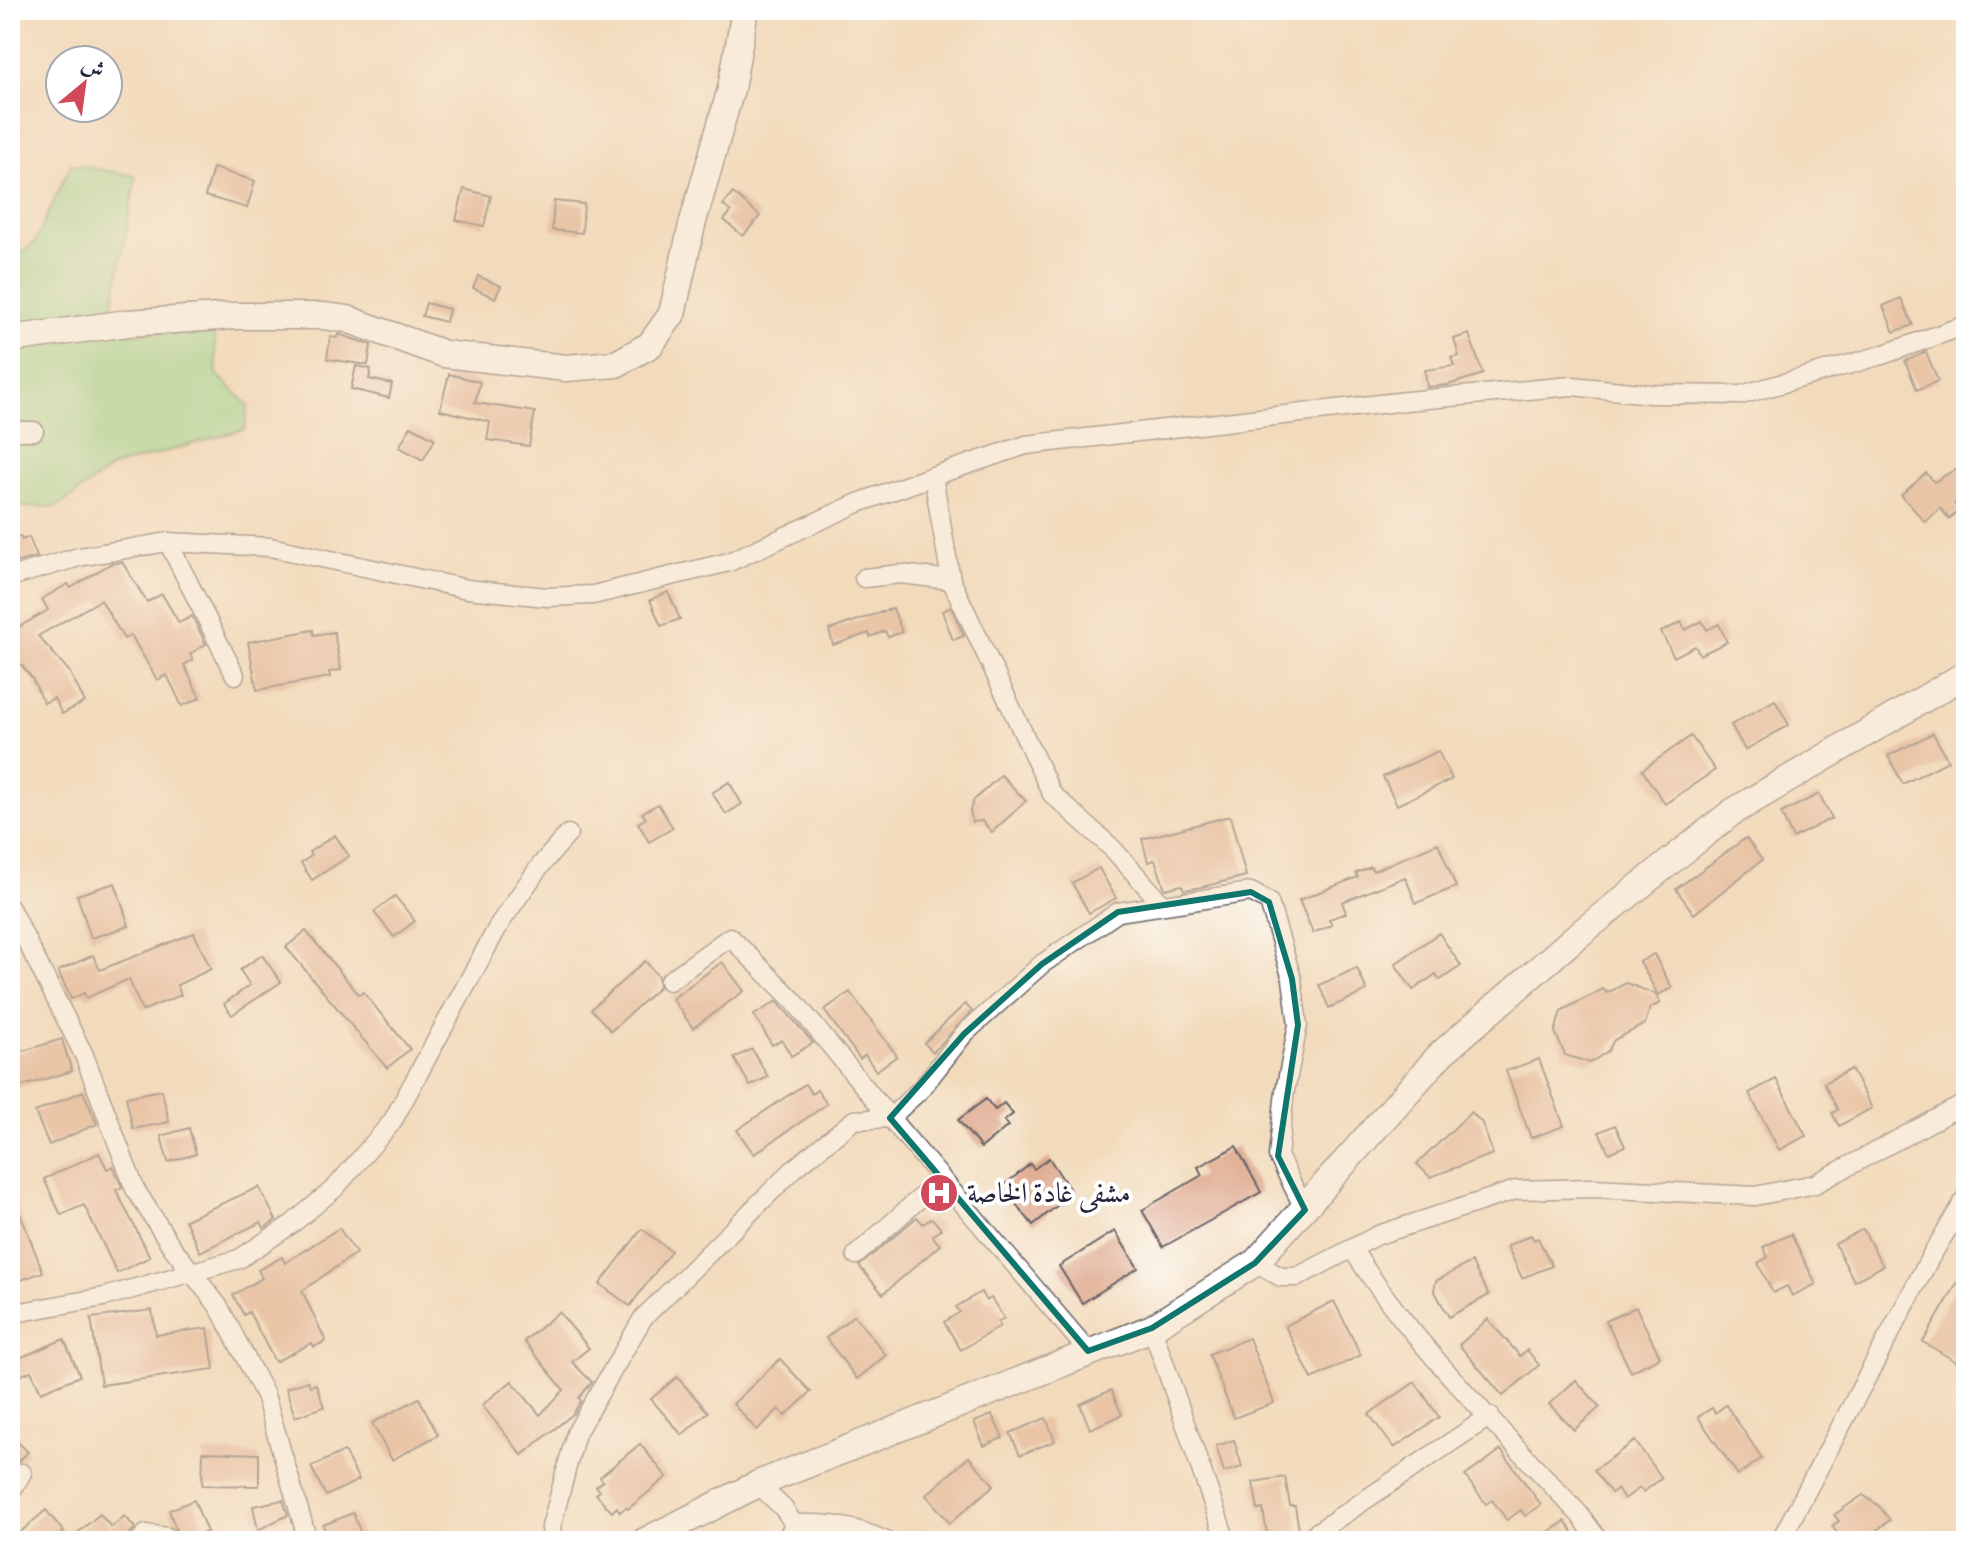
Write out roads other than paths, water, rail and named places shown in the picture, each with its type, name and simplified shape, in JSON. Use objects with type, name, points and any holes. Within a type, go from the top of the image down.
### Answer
[{"type":"main road","points":[[10,339],[128,323],[234,316],[323,316],[347,319],[444,354],[566,368],[616,364],[650,345],[672,314],[692,225],[731,89],[745,10]]},
{"type":"main road","points":[[645,1541],[758,1484],[1152,1328],[1255,1263],[1441,1054],[1572,940],[1731,813],[1966,674]]},
{"type":"street","points":[[10,577],[79,557],[168,542],[270,547],[467,589],[547,597],[593,595],[729,562],[858,503],[1026,445],[1406,401],[1572,386],[1651,394],[1741,395],[1882,355],[1966,325]]},
{"type":"street","points":[[10,431],[34,431]]},
{"type":"street","points":[[933,476],[951,580],[1052,794],[1112,848],[1163,905]]},
{"type":"street","points":[[168,542],[235,675]]},
{"type":"street","points":[[864,578],[901,574],[951,580]]},
{"type":"street","points":[[10,1314],[104,1297],[178,1277],[191,1270],[239,1259],[292,1224],[335,1188],[392,1122],[500,923],[540,866],[568,834]]},
{"type":"street","points":[[552,1541],[551,1527],[576,1433],[643,1318],[795,1168],[854,1120],[890,1118],[921,1089],[964,1034],[1042,964],[1118,912],[1251,892],[1269,902],[1292,979],[1298,1025],[1285,1091],[1278,1156],[1305,1210]]},
{"type":"street","points":[[10,908],[84,1055],[135,1189],[219,1307],[265,1395],[308,1541]]},
{"type":"street","points":[[669,981],[730,937],[793,1000],[940,1180],[1088,1351]]},
{"type":"street","points":[[1255,1263],[1281,1277],[1297,1277],[1378,1235],[1516,1190],[1594,1188],[1755,1196],[1815,1184],[1966,1103]]},
{"type":"street","points":[[856,1255],[940,1180]]},
{"type":"street","points":[[1780,1541],[1930,1258],[1966,1198]]},
{"type":"street","points":[[1353,1250],[1375,1284],[1444,1369],[1580,1515],[1599,1541]]},
{"type":"street","points":[[1152,1328],[1226,1541]]},
{"type":"street","points":[[1304,1541],[1490,1416]]},
{"type":"street","points":[[10,1493],[22,1473]]},
{"type":"street","points":[[758,1484],[784,1509],[790,1533],[829,1522],[863,1530],[886,1541]]},
{"type":"street","points":[[139,1541],[146,1534],[167,1537],[168,1541]]},
{"type":"place","name":"مشفى غادة الخاصة","points":[[939,1193]]}]
